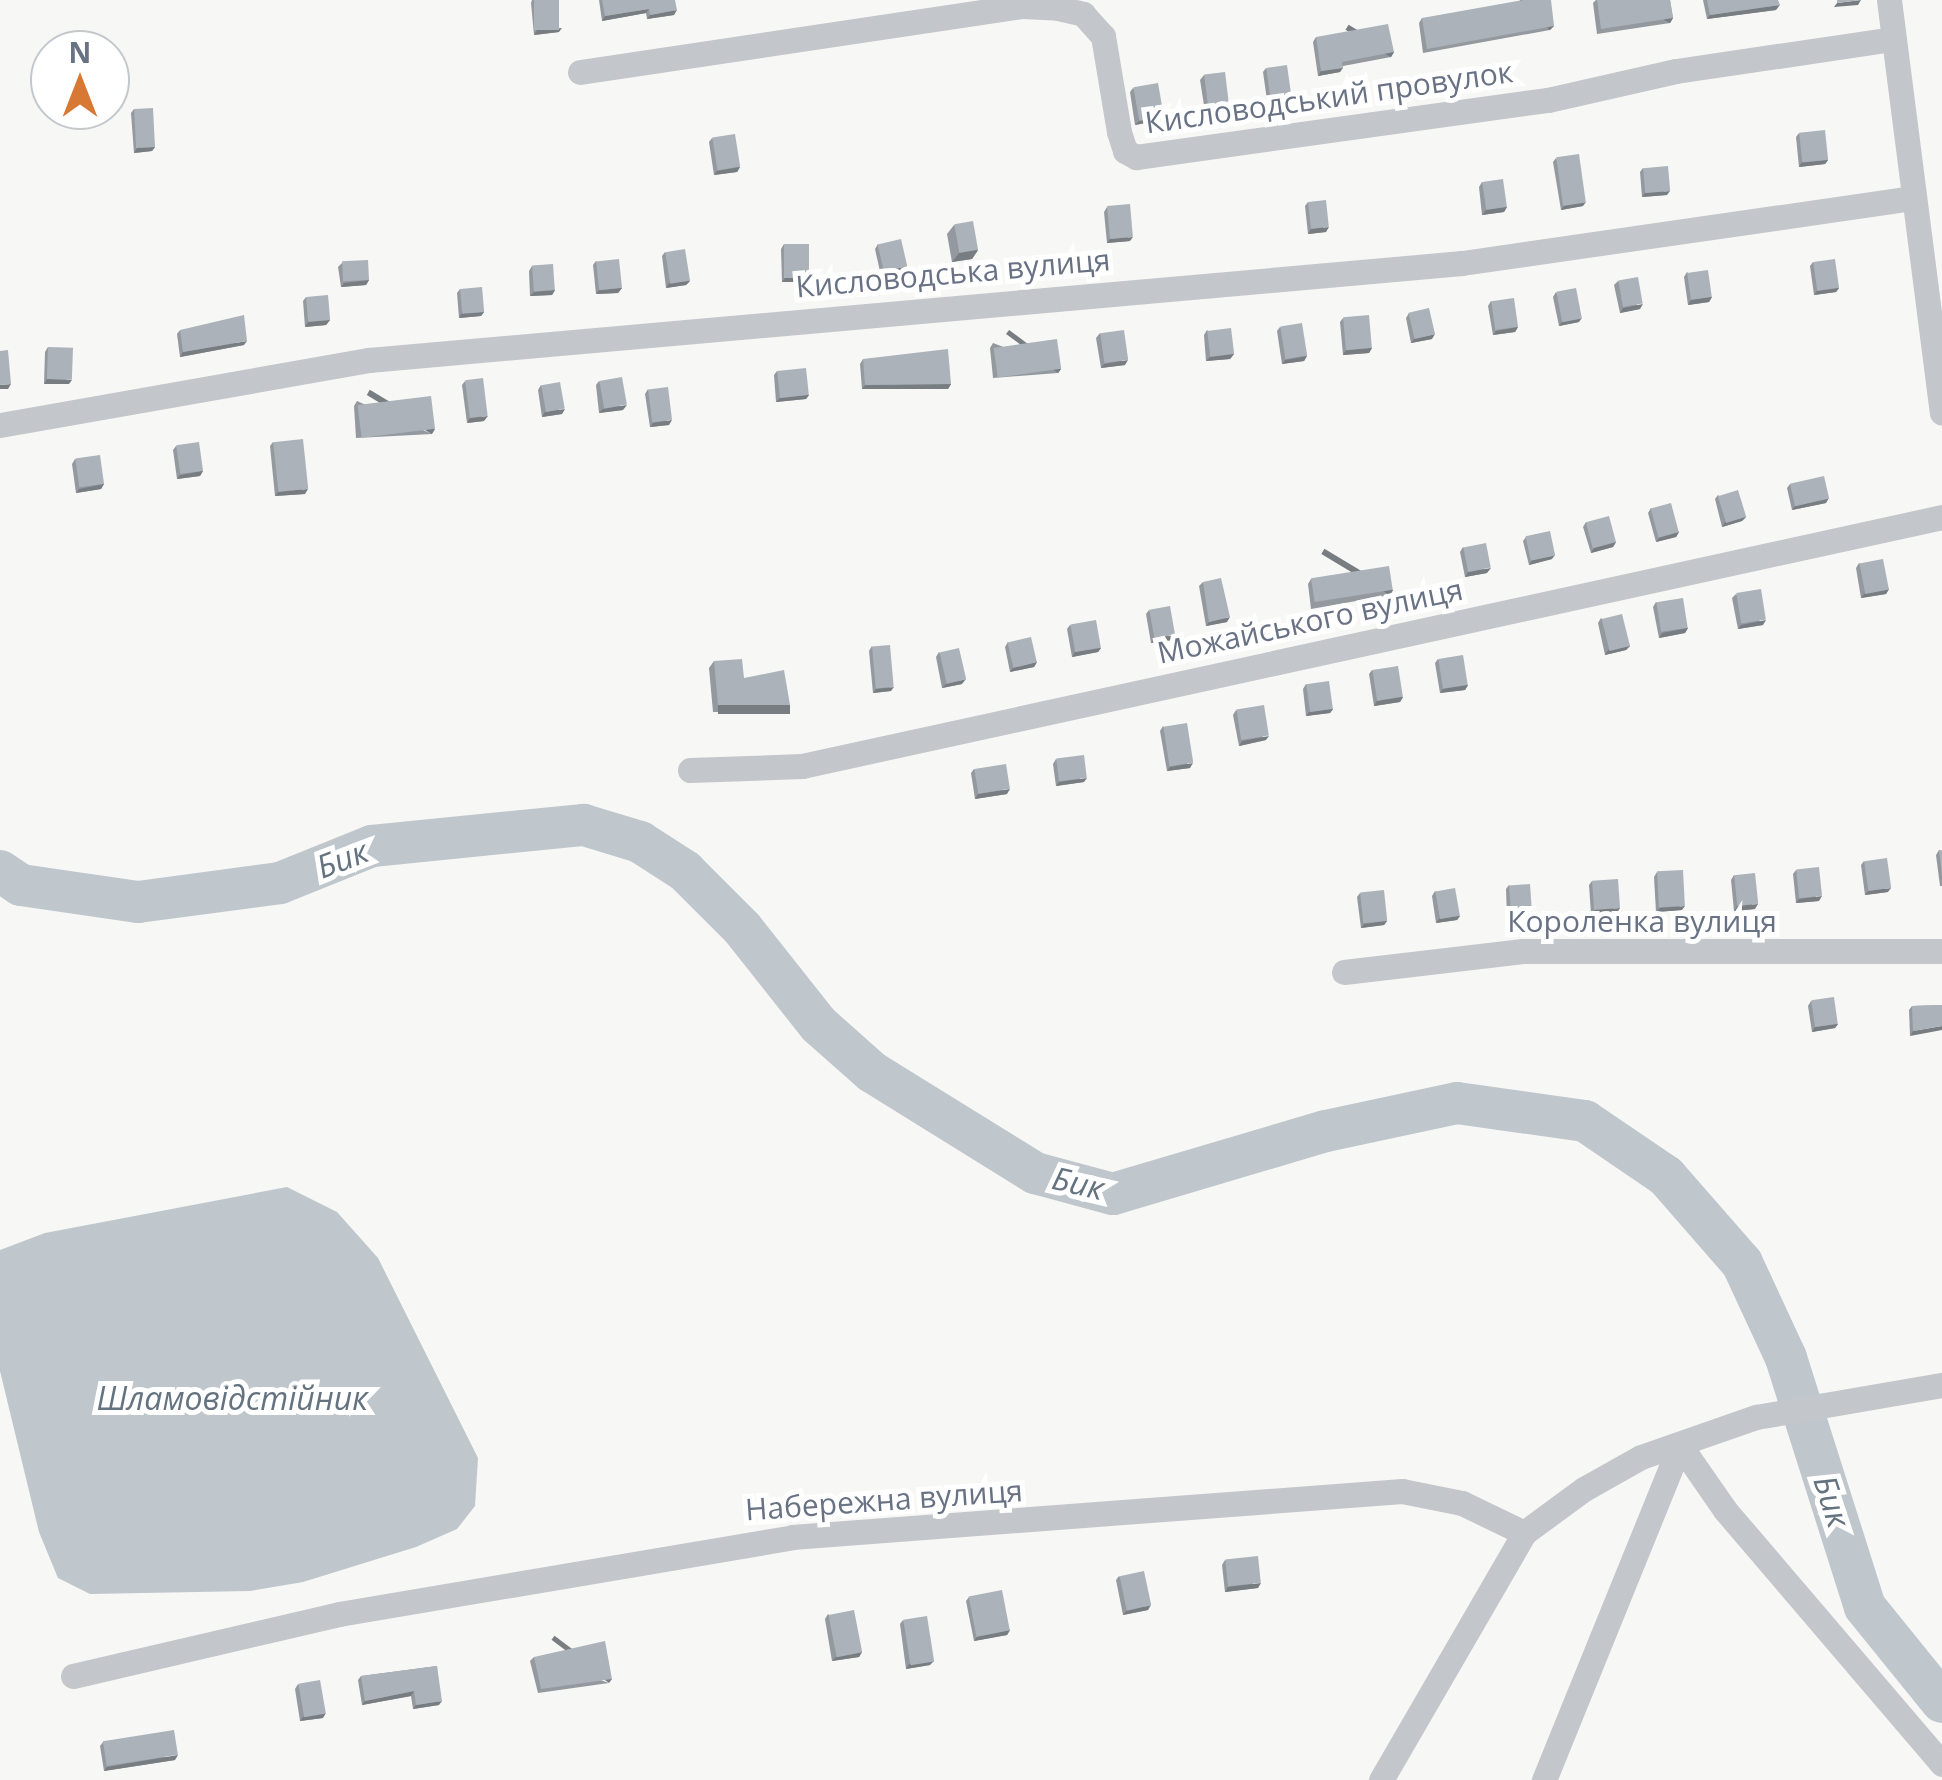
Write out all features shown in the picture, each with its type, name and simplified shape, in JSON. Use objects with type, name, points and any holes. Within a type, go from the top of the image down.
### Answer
[{"type":"street","points":[[1889,0],[1942,412]]},
{"type":"street","name":"Кисловодський провулок","points":[[580,72],[1022,6],[1058,8],[1084,14],[1103,36],[1119,132],[1125,151],[1136,156],[1548,100],[1676,70],[1893,39]]},
{"type":"street","name":"Кисловодська вулиця","points":[[0,425],[369,360],[1462,263],[1913,198]]},
{"type":"street","name":"Можайського вулиця","points":[[690,770],[818,763],[1942,518]]},
{"type":"street","name":"Короленка вулиця","points":[[1344,972],[1523,951],[1942,951]]},
{"type":"street","points":[[1381,1780],[1524,1533],[1640,1457],[1756,1418],[1855,1396],[1942,1385]]},
{"type":"street","points":[[1680,1445],[1725,1510],[1942,1764]]},
{"type":"street","points":[[1544,1780],[1680,1445]]},
{"type":"street","name":"Набережна вулиця","points":[[72,1676],[339,1614],[792,1537],[1402,1490],[1462,1503],[1524,1533]]},
{"type":"water","name":"Шламовідстійник","points":[[287,1187],[337,1212],[378,1258],[478,1458],[475,1506],[457,1529],[416,1547],[303,1582],[250,1591],[90,1594],[58,1578],[39,1532],[0,1371],[0,1250],[45,1233]]},
{"type":"building","points":[[534,0],[559,0],[559,30],[534,30]]},
{"type":"building","points":[[602,0],[675,0],[677,10],[650,15],[649,9],[605,16]]},
{"type":"building","points":[[1523,0],[1551,0],[1554,26],[1427,49],[1422,18]]},
{"type":"building","points":[[1597,0],[1670,0],[1673,18],[1601,29]]},
{"type":"building","points":[[1707,0],[1778,0],[1780,5],[1710,15]]},
{"type":"building","points":[[1388,24],[1394,52],[1342,62],[1343,68],[1321,71],[1316,37]]},
{"type":"building","points":[[1287,65],[1291,93],[1270,96],[1266,68]]},
{"type":"building","points":[[1225,72],[1230,110],[1209,112],[1204,75]]},
{"type":"building","points":[[1158,83],[1164,116],[1139,121],[1133,87]]},
{"type":"building","points":[[153,108],[155,147],[136,148],[134,109]]},
{"type":"building","points":[[1825,130],[1828,160],[1802,163],[1799,133]]},
{"type":"building","points":[[735,134],[740,167],[717,170],[712,138]]},
{"type":"building","points":[[1579,154],[1586,203],[1563,206],[1556,157]]},
{"type":"building","points":[[1668,166],[1670,191],[1645,193],[1643,168]]},
{"type":"building","points":[[1503,179],[1507,207],[1486,210],[1482,182]]},
{"type":"building","points":[[1326,200],[1329,227],[1311,229],[1308,202]]},
{"type":"building","points":[[1130,204],[1133,237],[1110,239],[1107,206]]},
{"type":"building","points":[[973,221],[978,250],[959,253],[954,224]]},
{"type":"building","points":[[901,239],[907,266],[884,272],[878,244]]},
{"type":"building","points":[[784,244],[809,244],[809,278],[784,278]]},
{"type":"building","points":[[685,249],[690,281],[670,284],[665,252]]},
{"type":"building","points":[[619,259],[622,288],[599,290],[596,261]]},
{"type":"building","points":[[1835,259],[1839,288],[1817,291],[1813,262]]},
{"type":"building","points":[[368,260],[369,280],[343,281],[342,261]]},
{"type":"building","points":[[553,264],[555,290],[534,291],[532,265]]},
{"type":"building","points":[[1708,270],[1712,297],[1691,300],[1687,273]]},
{"type":"building","points":[[1638,277],[1643,304],[1623,307],[1618,280]]},
{"type":"building","points":[[482,287],[484,312],[462,314],[460,289]]},
{"type":"building","points":[[1576,288],[1582,318],[1562,322],[1556,292]]},
{"type":"building","points":[[328,295],[330,320],[308,322],[306,297]]},
{"type":"building","points":[[1514,298],[1518,327],[1495,330],[1491,301]]},
{"type":"building","points":[[1429,308],[1435,334],[1415,339],[1409,313]]},
{"type":"building","points":[[244,315],[247,341],[183,352],[180,330]]},
{"type":"building","points":[[1369,315],[1372,348],[1346,350],[1343,317]]},
{"type":"building","points":[[1302,323],[1307,356],[1285,359],[1280,326]]},
{"type":"building","points":[[1231,328],[1234,354],[1210,357],[1207,331]]},
{"type":"building","points":[[1124,330],[1128,360],[1104,363],[1100,333]]},
{"type":"building","points":[[1057,339],[1061,369],[998,378],[994,348]]},
{"type":"building","points":[[48,347],[73,348],[72,380],[47,379]]},
{"type":"building","points":[[948,349],[951,384],[865,385],[863,359]]},
{"type":"building","points":[[8,350],[11,384],[0,385],[0,351]]},
{"type":"building","points":[[806,368],[809,395],[780,398],[777,371]]},
{"type":"building","points":[[622,377],[627,405],[604,409],[599,381]]},
{"type":"building","points":[[483,378],[488,416],[470,418],[465,380]]},
{"type":"building","points":[[560,382],[565,409],[546,412],[541,385]]},
{"type":"building","points":[[668,387],[672,420],[652,422],[648,389]]},
{"type":"building","points":[[431,396],[435,429],[362,438],[358,405]]},
{"type":"building","points":[[303,439],[308,489],[278,492],[273,442]]},
{"type":"building","points":[[199,442],[203,471],[180,474],[176,445]]},
{"type":"building","points":[[100,455],[104,484],[79,487],[75,458]]},
{"type":"building","points":[[1824,476],[1829,498],[1795,506],[1790,484]]},
{"type":"building","points":[[1738,490],[1746,517],[1726,523],[1718,496]]},
{"type":"building","points":[[1671,503],[1679,532],[1658,537],[1651,508]]},
{"type":"building","points":[[1609,516],[1616,542],[1593,548],[1586,522]]},
{"type":"building","points":[[1550,531],[1555,555],[1531,561],[1526,536]]},
{"type":"building","points":[[1486,543],[1491,568],[1468,572],[1463,547]]},
{"type":"building","points":[[1883,559],[1889,589],[1865,594],[1859,564]]},
{"type":"building","points":[[1389,566],[1393,590],[1315,602],[1311,578]]},
{"type":"building","points":[[1221,578],[1230,617],[1209,622],[1203,582]]},
{"type":"building","points":[[1761,589],[1766,620],[1741,624],[1736,593]]},
{"type":"building","points":[[1683,598],[1688,628],[1661,632],[1656,602]]},
{"type":"building","points":[[1170,606],[1175,635],[1154,638],[1149,610]]},
{"type":"building","points":[[1622,614],[1630,646],[1610,651],[1602,619]]},
{"type":"building","points":[[1096,620],[1101,648],[1075,652],[1070,625]]},
{"type":"building","points":[[1031,637],[1037,662],[1013,668],[1008,642]]},
{"type":"building","points":[[890,645],[894,687],[876,688],[872,647]]},
{"type":"building","points":[[959,648],[966,679],[947,684],[940,652]]},
{"type":"building","points":[[1463,655],[1468,685],[1443,689],[1438,659]]},
{"type":"building","points":[[742,659],[744,678],[784,670],[790,705],[718,705],[714,661]]},
{"type":"building","points":[[1398,666],[1403,697],[1377,701],[1372,670]]},
{"type":"building","points":[[1329,681],[1333,709],[1310,712],[1306,684]]},
{"type":"building","points":[[1264,705],[1269,736],[1241,740],[1236,709]]},
{"type":"building","points":[[1187,723],[1193,763],[1170,766],[1163,727]]},
{"type":"building","points":[[1084,755],[1087,778],[1059,781],[1056,758]]},
{"type":"building","points":[[1006,764],[1010,789],[978,794],[974,769]]},
{"type":"building","points":[[1887,858],[1891,888],[1868,891],[1864,861]]},
{"type":"building","points":[[1819,867],[1822,896],[1799,898],[1796,869]]},
{"type":"building","points":[[1683,870],[1685,906],[1659,907],[1657,871]]},
{"type":"building","points":[[1755,873],[1758,904],[1737,906],[1734,875]]},
{"type":"building","points":[[1618,879],[1620,908],[1594,910],[1592,881]]},
{"type":"building","points":[[1530,884],[1532,911],[1511,912],[1509,885]]},
{"type":"building","points":[[1455,888],[1460,916],[1440,919],[1435,891]]},
{"type":"building","points":[[1384,890],[1387,921],[1363,923],[1360,893]]},
{"type":"building","points":[[1834,997],[1838,1024],[1815,1027],[1811,1000]]},
{"type":"building","points":[[1942,1005],[1942,1026],[1913,1031],[1912,1006]]},
{"type":"building","points":[[1258,1556],[1261,1583],[1228,1586],[1225,1559]]},
{"type":"building","points":[[1144,1571],[1151,1605],[1127,1610],[1120,1576]]},
{"type":"building","points":[[1002,1590],[1010,1630],[976,1637],[969,1596]]},
{"type":"building","points":[[854,1610],[862,1652],[837,1657],[828,1615]]},
{"type":"building","points":[[927,1616],[934,1661],[910,1665],[903,1620]]},
{"type":"building","points":[[605,1641],[612,1679],[541,1689],[534,1657]]},
{"type":"building","points":[[437,1666],[442,1701],[416,1705],[414,1691],[365,1701],[361,1676]]},
{"type":"building","points":[[320,1680],[326,1713],[304,1717],[298,1684]]},
{"type":"building","points":[[174,1730],[178,1755],[107,1766],[103,1741]]},
{"type":"waterway","name":"Бик","points":[[0,871],[21,885],[138,902],[280,883],[372,846],[584,825],[640,842],[685,871],[742,928],[819,1025],[872,1072],[1035,1173],[1113,1194],[1326,1131],[1457,1103],[1585,1121],[1666,1176],[1742,1263],[1786,1358],[1865,1607],[1942,1702]]}]
